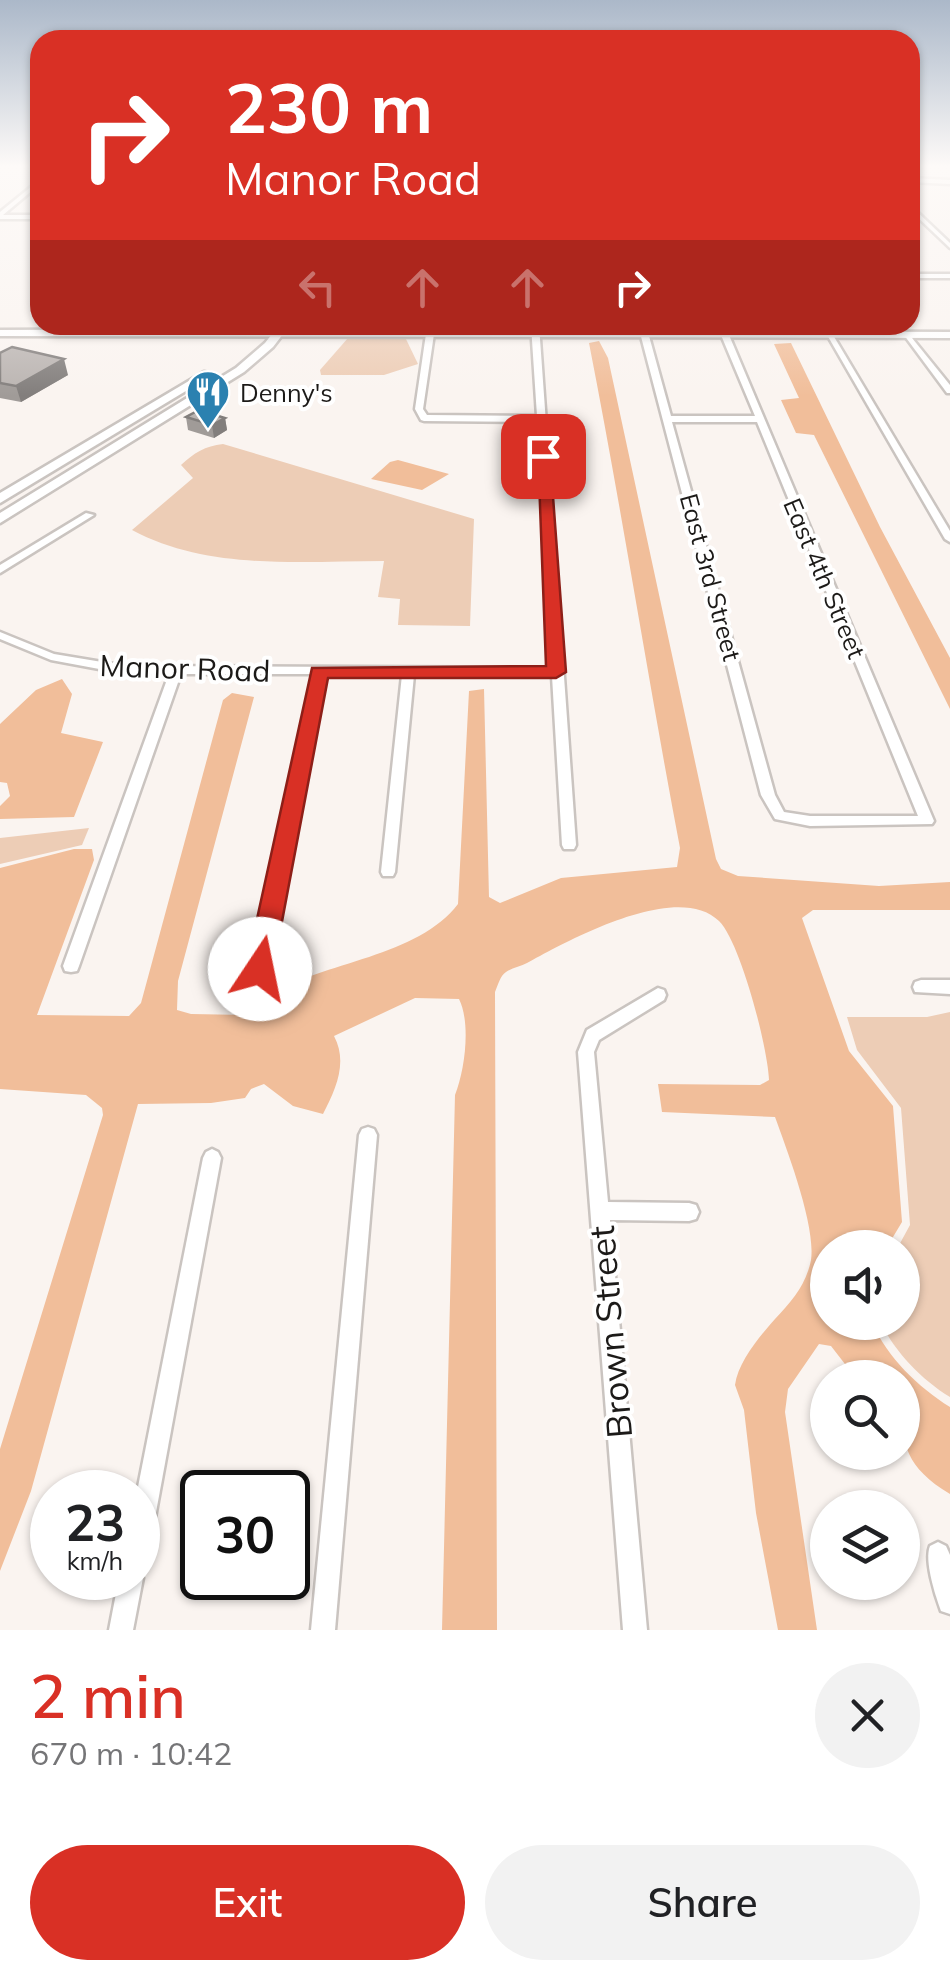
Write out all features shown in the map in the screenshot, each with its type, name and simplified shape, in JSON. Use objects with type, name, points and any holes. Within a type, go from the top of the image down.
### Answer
[{"type":"main road","points":[[0,333],[30,332]]},
{"type":"main road","points":[[0,500],[234,359],[267,335]]},
{"type":"main road","points":[[0,519],[240,370],[270,335]]},
{"type":"main road","points":[[829,335],[950,335]]},
{"type":"main road","points":[[110,451],[112,445],[142,424],[131,420]]},
{"type":"street","points":[[920,276],[950,276]]},
{"type":"street","points":[[430,335],[420,410],[424,418],[540,420]]},
{"type":"street","points":[[534,335],[569,846]]},
{"type":"street","name":"East 3rd Street","points":[[645,335],[768,795],[780,816],[810,822],[926,821]]},
{"type":"street","name":"East 4th Street","points":[[726,335],[926,821]]},
{"type":"street","points":[[829,335],[950,539]]},
{"type":"street","points":[[908,335],[950,391]]},
{"type":"street","points":[[670,419],[759,419]]},
{"type":"street","points":[[0,570],[89,515]]},
{"type":"street","name":"Manor Road","points":[[0,635],[64,660],[115,669],[556,672]]},
{"type":"street","points":[[70,966],[176,672]]},
{"type":"street","points":[[260,969],[319,672]]},
{"type":"street","points":[[388,872],[408,672]]},
{"type":"street","points":[[920,986],[950,987]]},
{"type":"street","name":"Brown Street","points":[[635,1630],[586,1052],[593,1035],[658,995]]},
{"type":"street","points":[[323,1630],[368,1135]]},
{"type":"street","points":[[152,1470],[212,1158]]},
{"type":"street","points":[[601,1211],[689,1212]]},
{"type":"street","points":[[938,1554],[950,1602]]},
{"type":"street","points":[[121,1630],[127,1600]]},
{"type":"shaded area","points":[[405,337],[418,364],[384,375],[321,375],[320,370],[348,338]]},
{"type":"shaded area","points":[[599,341],[608,358],[721,869],[738,876],[879,886],[950,882],[950,910],[813,910],[802,918],[849,1051],[893,1106],[902,1222],[897,1230],[810,1230],[810,1236],[799,1188],[775,1117],[662,1112],[658,1084],[760,1085],[769,1080],[752,997],[736,951],[719,921],[700,910],[650,910],[594,929],[506,972],[495,992],[497,1630],[442,1630],[455,1095],[462,1073],[466,1033],[459,999],[415,998],[334,1036],[340,1066],[323,1114],[293,1106],[264,1084],[251,1089],[245,1098],[211,1103],[138,1104],[37,1470],[30,1470],[30,1494],[0,1571],[0,1449],[103,1115],[102,1108],[86,1095],[0,1089],[0,868],[74,849],[92,849],[94,860],[37,1015],[129,1016],[141,1003],[223,700],[232,693],[254,697],[178,981],[177,1010],[245,1015],[266,996],[291,983],[420,936],[458,904],[469,691],[484,689],[489,897],[500,903],[561,878],[677,867],[680,848],[589,343]]},
{"type":"shaded area","points":[[791,343],[880,527],[950,658],[950,709],[814,435],[796,433],[781,400],[799,398],[774,344]]},
{"type":"shaded area","points":[[223,444],[474,519],[470,626],[398,625],[400,599],[378,597],[384,561],[223,558],[161,543],[132,530],[193,478],[181,465],[200,451]]},
{"type":"shaded area","points":[[398,460],[449,474],[422,490],[371,479]]},
{"type":"shaded area","points":[[62,679],[72,694],[61,733],[103,742],[74,817],[0,819],[0,806],[10,796],[7,783],[0,782],[0,724],[36,690]]},
{"type":"shaded area","points":[[89,828],[82,845],[0,864],[0,838]]},
{"type":"shaded area","points":[[950,1012],[950,1397],[920,1373],[920,1360],[907,1360],[892,1340],[920,1340],[920,1230],[907,1230],[901,1108],[857,1050],[847,1017],[927,1017]]},
{"type":"shaded area","points":[[810,1263],[810,1340],[882,1340],[896,1360],[842,1360],[831,1346],[819,1344],[788,1389],[785,1412],[817,1630],[778,1630],[756,1513],[744,1410],[735,1385],[750,1350],[793,1299]]},
{"type":"shaded area","points":[[920,1384],[950,1407],[950,1494],[920,1470]]},
{"type":"building","points":[[12,347],[64,359],[16,386],[0,383],[0,353]]},
{"type":"building","points":[[199,410],[225,418],[212,425],[186,417]]},
{"type":"place","name":"Denny's","points":[[208,430]]},
{"type":"route","points":[[260,969],[319,672],[556,672],[543,456]]}]
